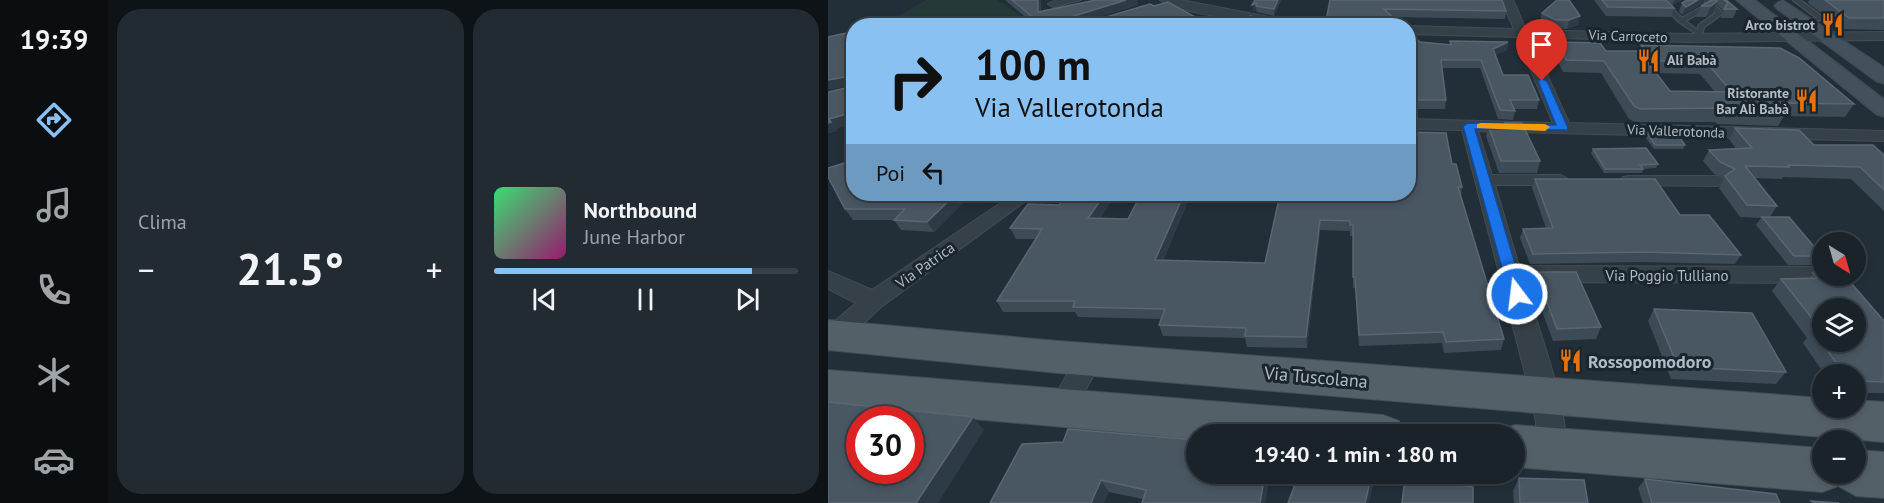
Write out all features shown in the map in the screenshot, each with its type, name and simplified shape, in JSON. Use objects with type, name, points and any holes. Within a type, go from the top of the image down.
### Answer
[{"type":"main road","points":[[1745,0],[1884,110]]},
{"type":"main road","points":[[1774,0],[1884,76]]},
{"type":"main road","name":"Via Tuscolana","points":[[830,337],[1884,422]]},
{"type":"main road","points":[[828,388],[1262,424]]},
{"type":"main road","points":[[1534,448],[1812,469]]},
{"type":"main road","points":[[1866,474],[1884,475]]},
{"type":"street","points":[[1054,4],[1075,0]]},
{"type":"street","points":[[1196,0],[1237,15]]},
{"type":"street","points":[[1507,0],[1563,128]]},
{"type":"street","points":[[1167,1],[1257,18]]},
{"type":"street","points":[[1231,18],[1237,15]]},
{"type":"street","name":"Via Carroceto","points":[[1416,30],[1740,37],[1884,36]]},
{"type":"street","name":"Via Carroceto","points":[[1740,37],[1783,46],[1821,61]]},
{"type":"street","points":[[1864,94],[1884,101]]},
{"type":"street","name":"Via Vallerotonda","points":[[1416,124],[1884,136]]},
{"type":"street","points":[[1468,126],[1552,428],[1534,448]]},
{"type":"street","points":[[1484,180],[1577,180]]},
{"type":"street","points":[[1612,180],[1718,181]]},
{"type":"street","name":"Via Patrica","points":[[830,337],[873,301],[1016,201]]},
{"type":"street","name":"Via Poggio Tulliano","points":[[1511,274],[1812,275]]},
{"type":"street","points":[[828,279],[873,301]]},
{"type":"street","points":[[1063,406],[1089,359]]},
{"type":"lane","points":[[1796,0],[1821,18],[1807,23]]},
{"type":"lane","points":[[1684,23],[1709,3]]},
{"type":"lane","points":[[1668,5],[1709,3],[1720,13],[1701,26],[1703,35]]},
{"type":"lane","points":[[1668,5],[1684,23],[1703,35]]},
{"type":"green space","points":[[926,0],[997,0],[1024,18],[895,18]]},
{"type":"building","points":[[1012,0],[1038,0],[1038,12],[1096,0],[1126,0],[1074,18],[1033,18]]},
{"type":"building","points":[[1255,0],[1278,0],[1274,9],[1256,6],[1257,3],[1252,5]]},
{"type":"building","points":[[1330,0],[1502,0],[1506,11],[1384,9],[1394,18],[1327,18]]},
{"type":"building","points":[[1557,0],[1569,0],[1580,16],[1569,20],[1556,20],[1542,13]]},
{"type":"building","points":[[1602,0],[1666,0],[1674,8],[1608,7]]},
{"type":"building","points":[[1687,0],[1698,0],[1686,7],[1682,3]]},
{"type":"building","points":[[1712,0],[1717,1],[1711,6],[1701,6]]},
{"type":"building","points":[[1724,0],[1737,9],[1724,9],[1728,3]]},
{"type":"building","points":[[1825,0],[1884,0],[1884,18],[1849,18]]},
{"type":"building","points":[[1168,2],[1197,18],[1103,18],[1150,4],[1154,6]]},
{"type":"building","points":[[846,33],[846,77],[828,80],[828,37]]},
{"type":"building","points":[[1416,39],[1420,42],[1451,45],[1450,41],[1508,42],[1493,49],[1503,75],[1528,75],[1539,100],[1510,100],[1515,111],[1500,110],[1481,60],[1441,60],[1446,100],[1416,100]]},
{"type":"building","points":[[1557,42],[1600,43],[1606,51],[1639,51],[1670,91],[1732,92],[1705,61],[1653,61],[1641,45],[1780,48],[1799,58],[1854,104],[1778,103],[1786,113],[1723,111],[1721,108],[1640,109],[1634,106],[1604,61],[1566,60]]},
{"type":"building","points":[[846,88],[846,114],[829,119],[831,122],[828,123],[828,92]]},
{"type":"building","points":[[1505,123],[1522,123],[1540,161],[1501,161],[1488,125],[1506,125]]},
{"type":"building","points":[[1735,128],[1799,130],[1814,145],[1873,145],[1884,155],[1884,190],[1860,167],[1745,166],[1777,206],[1747,205],[1725,176],[1735,169],[1720,162],[1709,150],[1752,148]]},
{"type":"building","points":[[1416,132],[1446,133],[1452,164],[1456,164],[1462,187],[1458,187],[1504,339],[1446,342],[1443,332],[1359,335],[1355,277],[1353,277],[1353,225],[1350,225],[1350,221],[1320,220],[1306,337],[1245,336],[1246,328],[1159,325],[1165,309],[1073,307],[1075,301],[997,301],[1042,229],[1010,228],[1028,204],[1059,205],[1062,201],[1100,201],[1088,218],[1128,219],[1137,201],[1181,201],[1155,260],[1265,263],[1278,201],[1416,201]]},
{"type":"building","points":[[1647,133],[1677,134],[1685,145],[1655,145]]},
{"type":"building","points":[[1646,148],[1658,164],[1640,165],[1643,169],[1605,169],[1593,149]]},
{"type":"building","points":[[846,162],[846,201],[949,201],[927,222],[894,220],[905,209],[845,209],[828,177],[828,168]]},
{"type":"building","points":[[1535,179],[1655,179],[1680,215],[1709,215],[1741,255],[1644,252],[1533,254],[1523,229],[1553,228]]},
{"type":"building","points":[[1762,217],[1789,217],[1812,244],[1812,256],[1794,256]]},
{"type":"building","points":[[1536,272],[1576,272],[1601,327],[1557,329]]},
{"type":"building","points":[[1812,278],[1812,286],[1854,286],[1864,298],[1812,298],[1812,318],[1781,279]]},
{"type":"building","points":[[1866,300],[1884,321],[1884,382],[1866,381],[1866,364],[1837,364],[1828,352],[1866,352]]},
{"type":"building","points":[[1654,309],[1752,313],[1786,372],[1678,367]]},
{"type":"building","points":[[828,402],[867,406],[846,406],[846,484],[924,484],[924,412],[973,417],[916,503],[828,503]]},
{"type":"building","points":[[1068,429],[1186,439],[1186,484],[1263,484],[1260,503],[1142,503],[1146,490],[1101,480],[1091,503],[990,503],[1022,444],[1063,442]]},
{"type":"building","points":[[1525,478],[1584,480],[1588,503],[1520,503],[1519,484],[1525,484]]},
{"type":"building","points":[[1645,479],[1776,494],[1780,503],[1652,503]]},
{"type":"building","points":[[1295,484],[1370,484],[1365,503],[1288,503]]},
{"type":"building","points":[[1404,484],[1454,484],[1473,487],[1473,503],[1402,503]]},
{"type":"building","points":[[1811,501],[1839,503],[1813,503]]},
{"type":"slow traffic","points":[[1481,126],[1545,127]]},
{"type":"place","name":"Arco bistrot","points":[[1833,25]]},
{"type":"place","name":"Ali Babà","points":[[1649,60]]},
{"type":"place","name":"Ristorante Bar Alì Babà","points":[[1807,101]]},
{"type":"place","name":"Rossopomodoro","points":[[1570,361]]},
{"type":"route","points":[[1517,294],[1468,126],[1563,128],[1542,81]]}]
